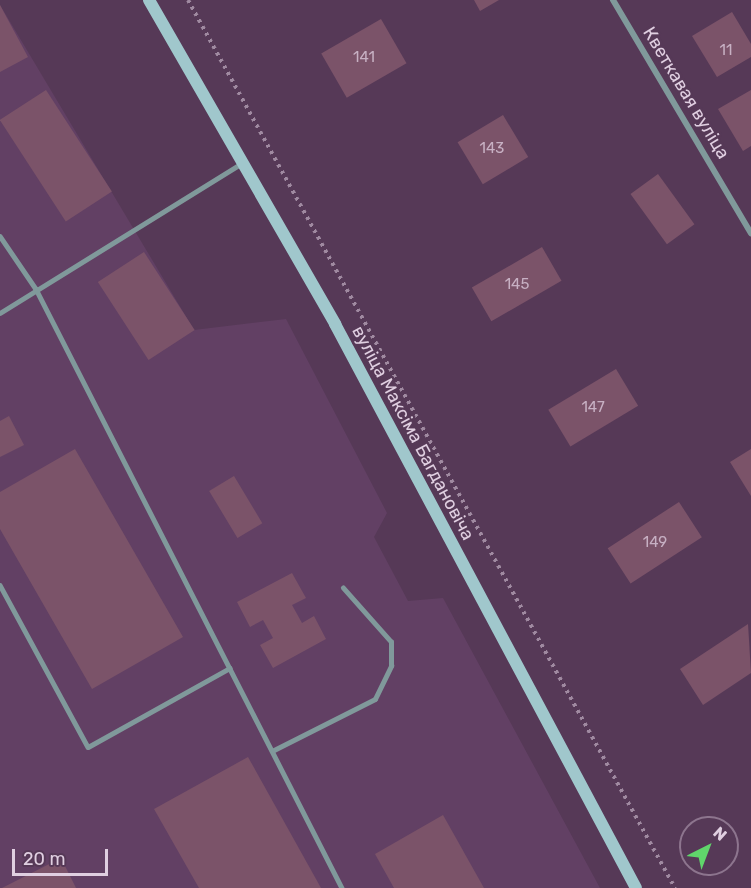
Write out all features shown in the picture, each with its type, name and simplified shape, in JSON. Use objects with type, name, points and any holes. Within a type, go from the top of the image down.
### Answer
[{"type":"main road","name":"вуліца Максіма Багдановіча","points":[[149,0],[335,324],[636,888]]},
{"type":"street","name":"Кветкавая вуліца","points":[[613,0],[751,233]]},
{"type":"lane","points":[[0,313],[242,163]]},
{"type":"lane","points":[[0,236],[36,290],[342,888]]},
{"type":"lane","points":[[0,585],[88,747],[230,668]]},
{"type":"lane","points":[[272,751],[375,699],[391,666],[391,642],[343,588]]},
{"type":"path","points":[[188,0],[675,888]]},
{"type":"shaded area","points":[[0,5],[194,330],[286,319],[387,513],[374,537],[408,601],[443,598],[600,888],[0,888]]},
{"type":"building","points":[[474,0],[499,0],[480,11]]},
{"type":"building","points":[[0,5],[28,57],[0,72]]},
{"type":"building","points":[[732,12],[751,44],[751,57],[717,77],[692,36]]},
{"type":"building","points":[[381,19],[406,63],[347,98],[321,54]]},
{"type":"building","points":[[46,90],[112,191],[66,221],[0,120]]},
{"type":"building","points":[[751,90],[751,146],[743,151],[718,109]]},
{"type":"building","points":[[503,115],[528,157],[483,184],[458,142]]},
{"type":"building","points":[[658,174],[694,224],[667,244],[630,194]]},
{"type":"building","points":[[542,247],[562,281],[491,321],[472,288]]},
{"type":"building","points":[[144,252],[195,330],[149,360],[98,282]]},
{"type":"building","points":[[616,369],[638,406],[570,447],[548,410]]},
{"type":"building","points":[[9,416],[24,445],[0,457],[0,421]]},
{"type":"building","points":[[75,449],[183,637],[92,689],[0,529],[0,492]]},
{"type":"building","points":[[751,449],[751,496],[730,462]]},
{"type":"building","points":[[234,476],[262,523],[237,538],[209,491]]},
{"type":"building","points":[[679,502],[702,537],[631,584],[608,548]]},
{"type":"building","points":[[292,573],[306,598],[292,605],[302,623],[314,616],[326,639],[273,668],[260,645],[273,638],[263,620],[250,627],[237,602]]},
{"type":"building","points":[[748,624],[751,673],[703,705],[680,669]]},
{"type":"building","points":[[248,757],[321,888],[199,888],[154,809]]},
{"type":"building","points":[[443,815],[484,888],[394,888],[375,854]]},
{"type":"building","points":[[61,858],[76,888],[2,888]]}]
